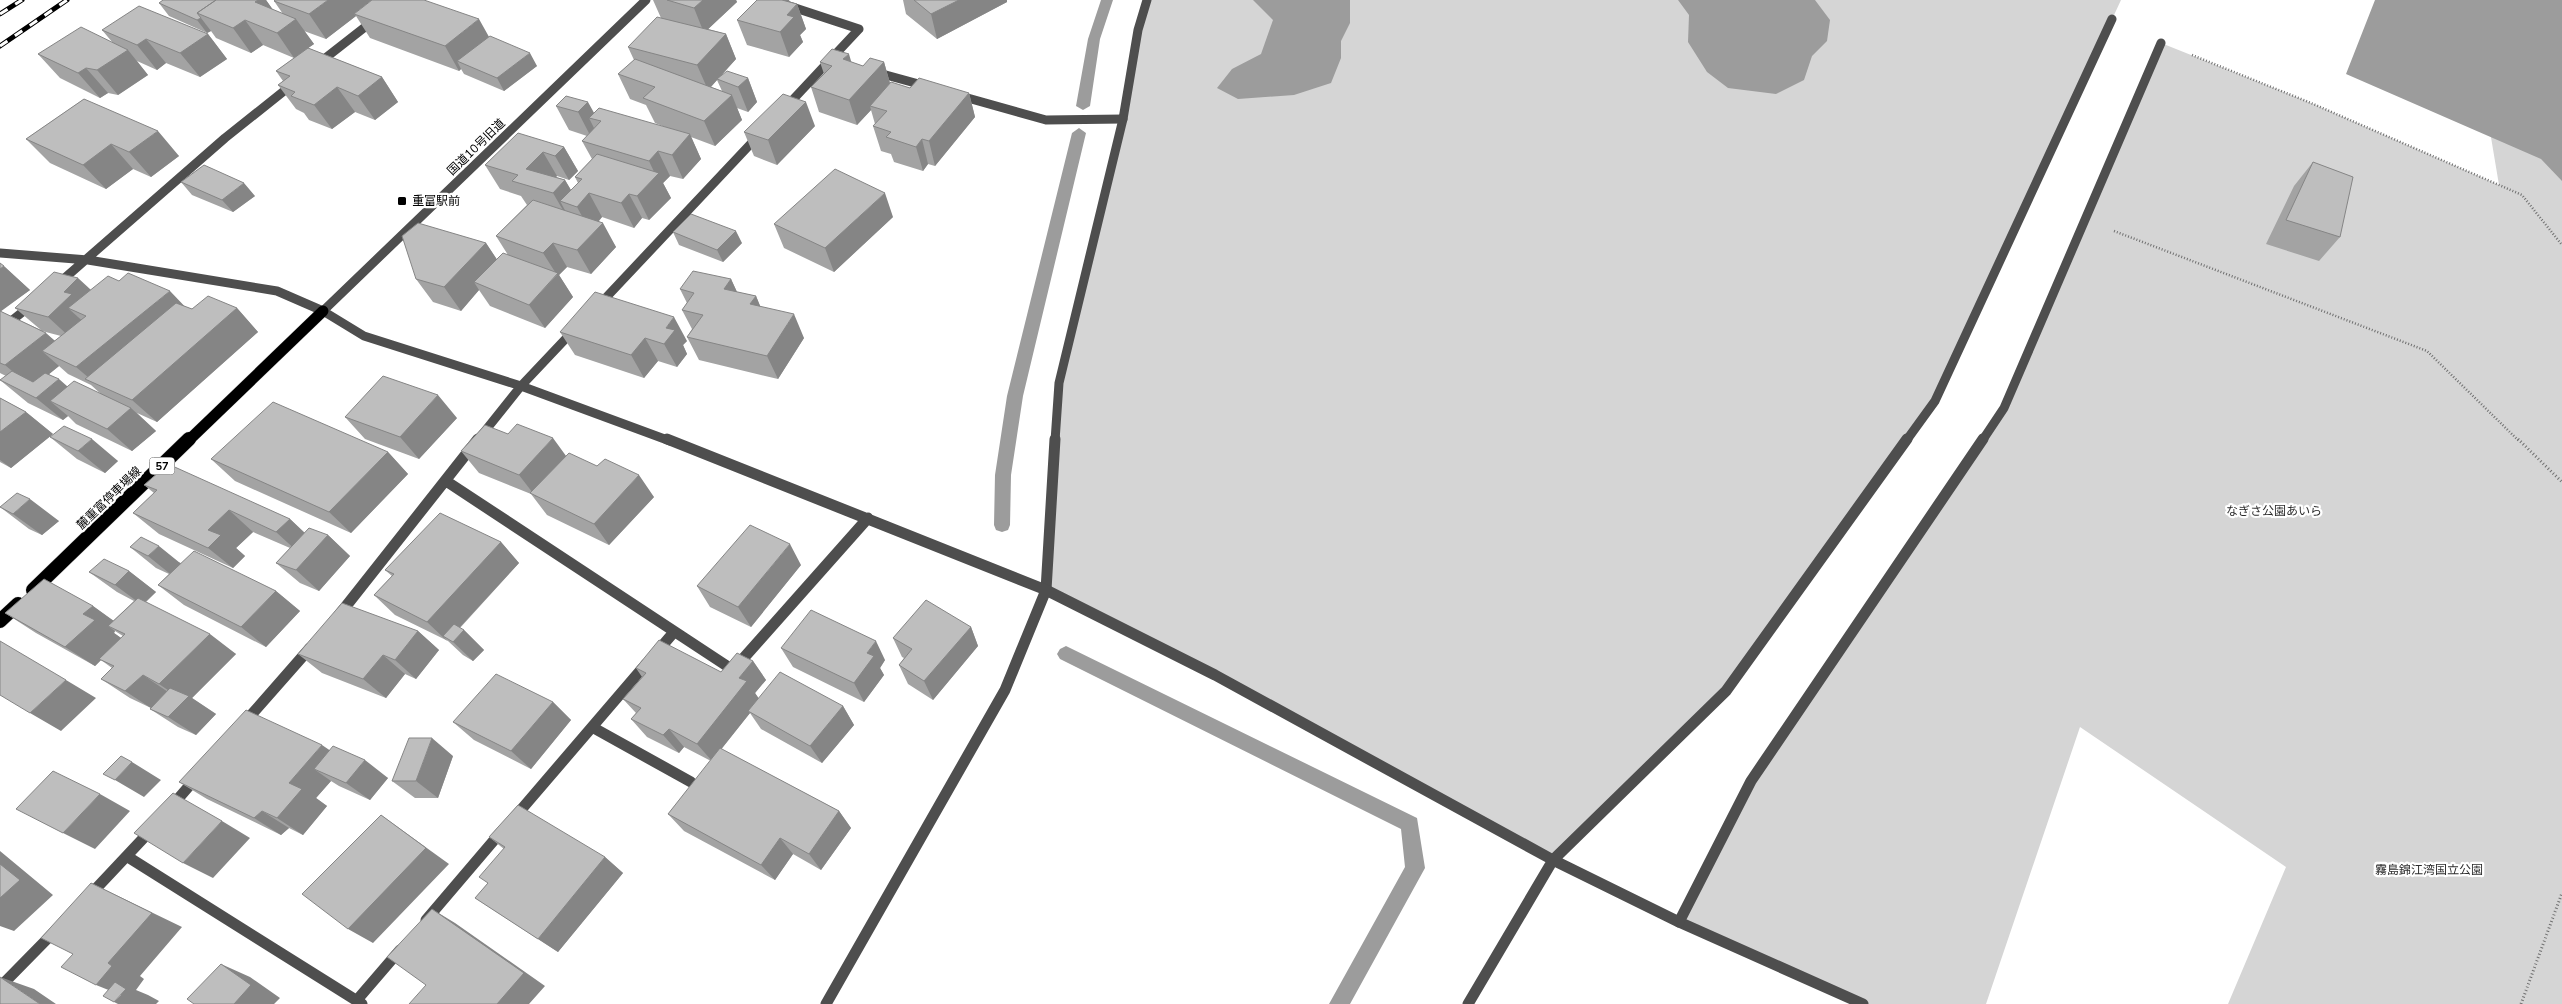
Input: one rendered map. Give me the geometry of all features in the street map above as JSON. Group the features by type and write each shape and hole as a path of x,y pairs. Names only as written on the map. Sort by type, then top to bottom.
{"main road":[{"name":"麓重富停車場線","path":"0,621 323,311"}],"street":[{"name":"国道10号旧道","path":"323,311 646,0"},
{"path":"771,0 859,29 777,116"},
{"path":"826,1004 1005,690 1046,590 1059,383 1123,119 1138,30 1147,0"},
{"path":"309,71 385,12"},
{"path":"1468,1004 1553,860 1726,691 1935,401 2112,19"},
{"path":"1679,922 1751,781 2004,408 2161,43"},
{"path":"831,59 840,62"},
{"path":"868,70 934,88"},
{"path":"51,289 88,260 225,138 301,77"},
{"path":"943,91 1046,120 1123,119"},
{"path":"589,315 764,130"},
{"path":"0,253 88,260 277,291 323,311 364,336 521,386 709,455 868,518 1046,590 1215,675 1553,860 1679,922 1863,1004"},
{"path":"0,330 36,301"},
{"path":"328,627 360,590 521,386 582,322"},
{"path":"446,481 733,670 868,518"},
{"path":"420,926 674,632"},
{"path":"238,731 315,642"},
{"path":"592,727 692,782"},
{"path":"81,905 128,857 205,768"},
{"path":"128,857 360,1002 408,941"},
{"path":"0,987 61,925"}],"path":[{"path":"2161,43 2311,103 2522,195 2562,245"},
{"path":"2086,220 2427,351 2562,482"},
{"path":"2521,1004 2562,893"}],"green space":[{"path":"1147,0 2121,0 1935,401 1726,691 1553,860 1046,590 1059,383"},
{"name":"なぎさ公園あいら","path":"2468,0 2562,0 2562,1004 2228,1004 2286,867 2080,727 1986,1004 1864,1004 1679,922 1751,781 2004,408 2161,43 2311,103 2499,185"}],"shaded area":[{"path":"1253,0 1350,0 1350,23 1341,41 1341,58 1331,83 1294,95 1238,99 1217,88 1232,69 1261,54 1273,20"},
{"path":"1678,0 1815,0 1830,20 1827,41 1812,56 1804,80 1776,94 1728,88 1707,72 1688,42 1689,15"},
{"path":"2375,0 2562,0 2562,181 2541,159 2346,74"}],"building":[{"path":"163,0 216,0 197,13 201,18 197,20 159,3"},
{"path":"216,0 258,0 255,2 296,19 277,33 245,20 233,28 197,13"},
{"path":"275,0 328,0 309,14"},
{"path":"372,0 424,0 479,19 445,46 354,14"},
{"path":"667,0 703,0 694,8"},
{"path":"757,0 782,0 797,4 787,15 794,17 780,32 737,20"},
{"path":"914,0 959,0 931,14"},
{"path":"139,6 208,34 180,53 146,39 137,45 102,30"},
{"path":"657,17 726,34 697,65 628,47"},
{"path":"81,27 128,50 97,70 86,68 78,73 38,54"},
{"path":"490,36 530,53 497,78 457,61"},
{"path":"308,48 382,77 358,96 337,87 314,105 291,96 295,92 278,85 290,76 276,71"},
{"path":"832,49 849,54 843,59 863,66 870,58 884,62 849,100 811,87 832,66 820,62"},
{"path":"635,59 732,95 704,121 643,98 655,87 618,74"},
{"path":"727,71 748,78 738,87 717,79"},
{"path":"919,78 969,93 929,141 922,139 916,147 886,137 891,132 873,126 887,111 870,106 891,82 910,88"},
{"path":"783,94 806,102 768,140 744,132"},
{"path":"566,96 588,102 578,112 556,106"},
{"path":"84,99 158,131 129,152 111,144 83,165 26,139"},
{"path":"599,108 690,134 672,155 658,151 649,161 582,141 601,121 589,118"},
{"path":"518,133 564,147 555,156 543,152 526,169 565,180 553,193 512,181 518,175 485,165"},
{"path":"597,154 659,173 637,196 629,194 621,203 589,193 577,207 560,201 582,179 575,177"},
{"path":"2313,162 2353,177 2340,237 2286,220"},
{"path":"204,165 244,183 222,200 181,182"},
{"path":"835,169 885,193 825,248 774,224"},
{"path":"533,200 603,223 577,250 553,243 543,253 496,236"},
{"path":"691,214 736,231 717,250 673,232"},
{"path":"418,223 486,243 444,287 416,279 402,236"},
{"path":"503,253 558,273 529,305 474,282"},
{"path":"693,271 731,279 724,289 756,296 750,304 794,314 767,356 687,337 703,315 682,310 694,293 680,289"},
{"path":"54,272 78,278 64,292 72,294 48,317 15,308"},
{"path":"128,273 170,291 76,367 42,351 86,316 68,308 108,276 119,281"},
{"path":"595,292 674,317 666,328 675,330 664,344 645,338 631,355 560,332"},
{"path":"208,296 237,308 132,400 85,379 176,303 192,309"},
{"path":"0,311 46,333 5,365 0,363"},
{"path":"12,371 33,382 45,373 59,379 36,398 0,380"},
{"path":"383,376 438,395 400,437 345,417"},
{"path":"74,381 131,408 107,429 50,401"},
{"path":"0,398 26,412 0,432"},
{"path":"273,402 388,452 329,512 211,459"},
{"path":"517,424 553,438 519,475 461,451 485,425 508,434"},
{"path":"64,426 92,439 78,451 50,437"},
{"path":"569,453 597,466 605,459 639,475 594,524 530,493"},
{"path":"168,464 290,519 276,532 229,510 208,530 221,535 208,548 133,513 157,490 144,485"},
{"path":"17,493 30,499 13,514 0,507"},
{"path":"440,513 501,542 427,622 374,595 394,574 385,570"},
{"path":"750,525 790,544 738,607 697,586"},
{"path":"309,528 328,535 296,570 276,563"},
{"path":"141,537 159,546 148,556 130,547"},
{"path":"194,551 276,591 241,627 158,585"},
{"path":"104,559 129,571 115,585 89,572"},
{"path":"44,579 93,606 83,614 95,620 65,647 5,613"},
{"path":"138,598 210,634 159,684 143,675 125,691 101,679 114,666 99,659 125,634 108,626"},
{"path":"926,600 971,627 924,681 899,665 912,649 893,638"},
{"path":"342,603 418,631 395,660 383,655 363,679 298,654"},
{"path":"811,610 876,641 867,653 874,656 854,683 781,648"},
{"path":"454,624 464,630 453,642 443,636"},
{"path":"659,640 721,672 737,653 753,661 739,678 747,681 697,744 669,729 663,735 631,719 641,708 623,699 646,673 636,668"},
{"path":"0,641 66,680 30,713 0,695"},
{"path":"780,672 843,706 810,746 748,711"},
{"path":"496,674 553,702 511,751 453,722"},
{"path":"170,688 189,696 168,717 150,709"},
{"path":"246,710 322,745 289,783 302,789 277,818 262,811 254,818 179,782"},
{"path":"409,738 432,738 416,781 392,781"},
{"path":"333,746 365,760 346,783 314,769"},
{"path":"720,748 839,811 809,854 780,838 761,865 668,814"},
{"path":"121,756 132,762 115,780 103,774"},
{"path":"53,771 100,794 63,833 16,809"},
{"path":"173,793 222,821 183,863 134,833"},
{"path":"518,805 605,857 538,939 475,898 488,883 479,877 505,847 489,837"},
{"path":"381,815 426,848 348,929 302,894"},
{"path":"0,864 20,880 0,898"},
{"path":"91,883 152,913 108,963 112,966 96,985 61,967 73,954 41,938"},
{"path":"432,909 524,973 497,1004 409,1004 426,985 387,957"},
{"path":"221,964 251,985 234,1004 194,1004 187,999"},
{"path":"0,977 40,1004 0,1004"},
{"path":"115,982 126,989 114,1002 103,996"}],"waterway":[{"path":"1083,106 1094,39 1107,0"},
{"path":"1002,525 1003,475 1015,396 1079,133"},
{"path":"1066,654 1410,824 1415,868 1339,1004"}],"railway":[{"path":"0,14 22,0"},
{"path":"0,46 67,0"}],"place":[{"name":"重富駅前","path":"402,201"}],"park label":[{"name":"霧島錦江湾国立公園","path":"2429,870"}]}
